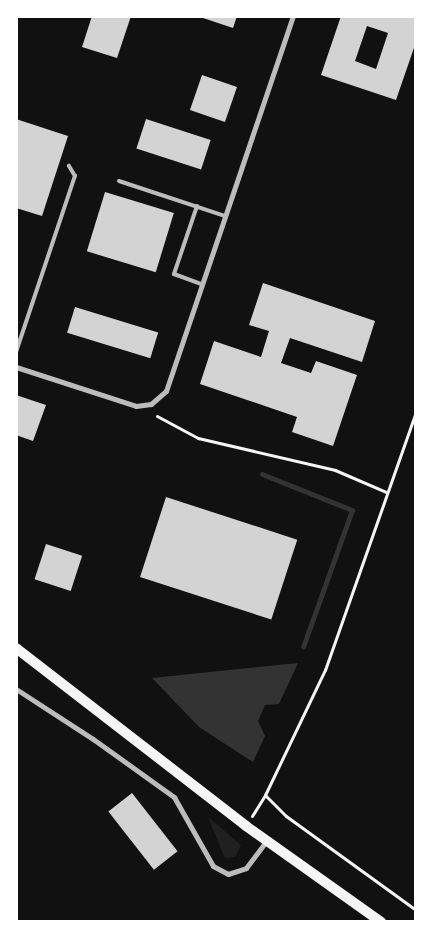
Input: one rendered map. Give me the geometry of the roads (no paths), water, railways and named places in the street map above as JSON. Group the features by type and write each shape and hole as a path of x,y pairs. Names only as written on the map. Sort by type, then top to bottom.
{"main road":[{"path":"16,648 246,826 381,922"}],"street":[{"path":"16,367 136,406 151,404 166,391 293,16"},
{"path":"16,689 93,739 174,796 213,866 228,874 246,868 266,841"}],"lane":[{"path":"16,352 52,251 75,176 68,166"},
{"path":"119,181 225,216"},
{"path":"197,206 174,274 202,284"}],"waterway":[{"path":"262,474 352,510 303,647"}]}
